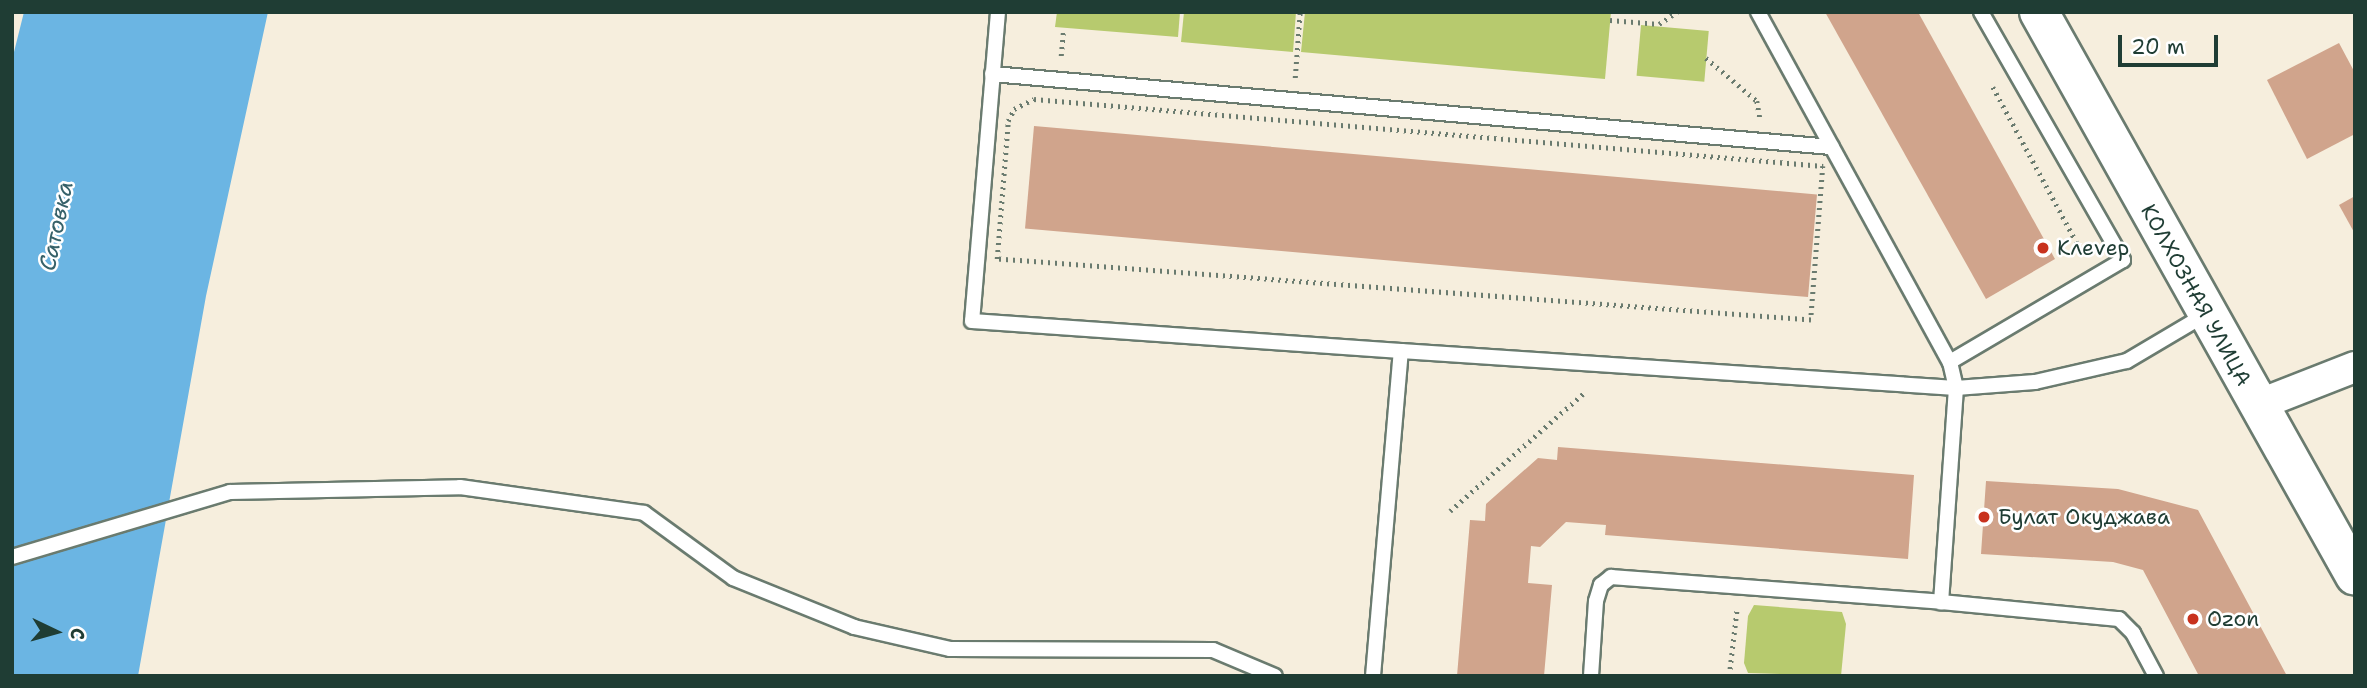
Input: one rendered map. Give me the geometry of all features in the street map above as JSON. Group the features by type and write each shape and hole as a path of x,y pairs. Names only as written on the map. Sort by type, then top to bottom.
{"main road":[{"name":"КОЛХОЗНАЯ УЛИЦА","path":"2039,12 2355,576"}],"street":[{"path":"2259,405 2355,367"}],"lane":[{"path":"998,12 972,321 1956,388 2035,382 2127,361 2206,314"},
{"path":"1758,12 1950,362 1956,388 1941,602"},
{"path":"1950,362 2123,260 1981,12"},
{"path":"992,74 1832,147"},
{"path":"1373,676 1401,351"},
{"path":"12,557 230,492 460,487 644,513 733,578 854,627 950,649 1213,650 1275,676"},
{"path":"1591,676 1597,601 1601,585 1611,577 1739,585 2119,619 2133,634 2156,676"}],"path":[{"path":"1291,120 1300,12"},
{"path":"1610,20 1659,24 1677,12"},
{"path":"1706,58 1757,101 1763,141 1761,162"},
{"path":"1991,84 2087,262 2076,268"},
{"path":"1057,100 1761,162 1824,166 1811,320 997,259 1008,121 1023,102 1057,100"},
{"path":"1450,511 1584,393"},
{"path":"1729,676 1739,585"}],"green space":[{"path":"1057,12 1180,12 1178,37 1055,27"},
{"path":"1184,12 1296,12 1293,52 1181,42"},
{"path":"1305,12 1611,12 1605,79 1301,52"},
{"path":"1641,25 1709,31 1704,82 1637,76"},
{"path":"1754,605 1842,612 1846,624 1841,676 1748,673 1744,663 1748,616"}],"water":[{"name":"Сатовка","path":"24,12 268,12 206,296 138,676 12,676 12,60"}],"building":[{"path":"1825,12 1918,12 2055,259 1986,299"},
{"path":"2339,43 2355,73 2355,134 2307,159 2267,80"},
{"path":"1034,126 1817,195 1808,297 1025,229"},
{"path":"2355,196 2355,234 2339,205"},
{"path":"1558,447 1914,475 1908,559 1605,535 1606,525 1566,522 1540,547 1531,546 1528,583 1552,585 1544,676 1457,676 1470,520 1485,521 1486,504 1538,458 1557,460"},
{"path":"1986,481 2118,489 2198,510 2287,676 2199,676 2143,570 2113,562 1981,554"}],"place":[{"name":"Клеvер","path":"2043,248"},
{"name":"Булат Окуджава","path":"1984,517"},
{"name":"Ozon","path":"2193,619"}]}
